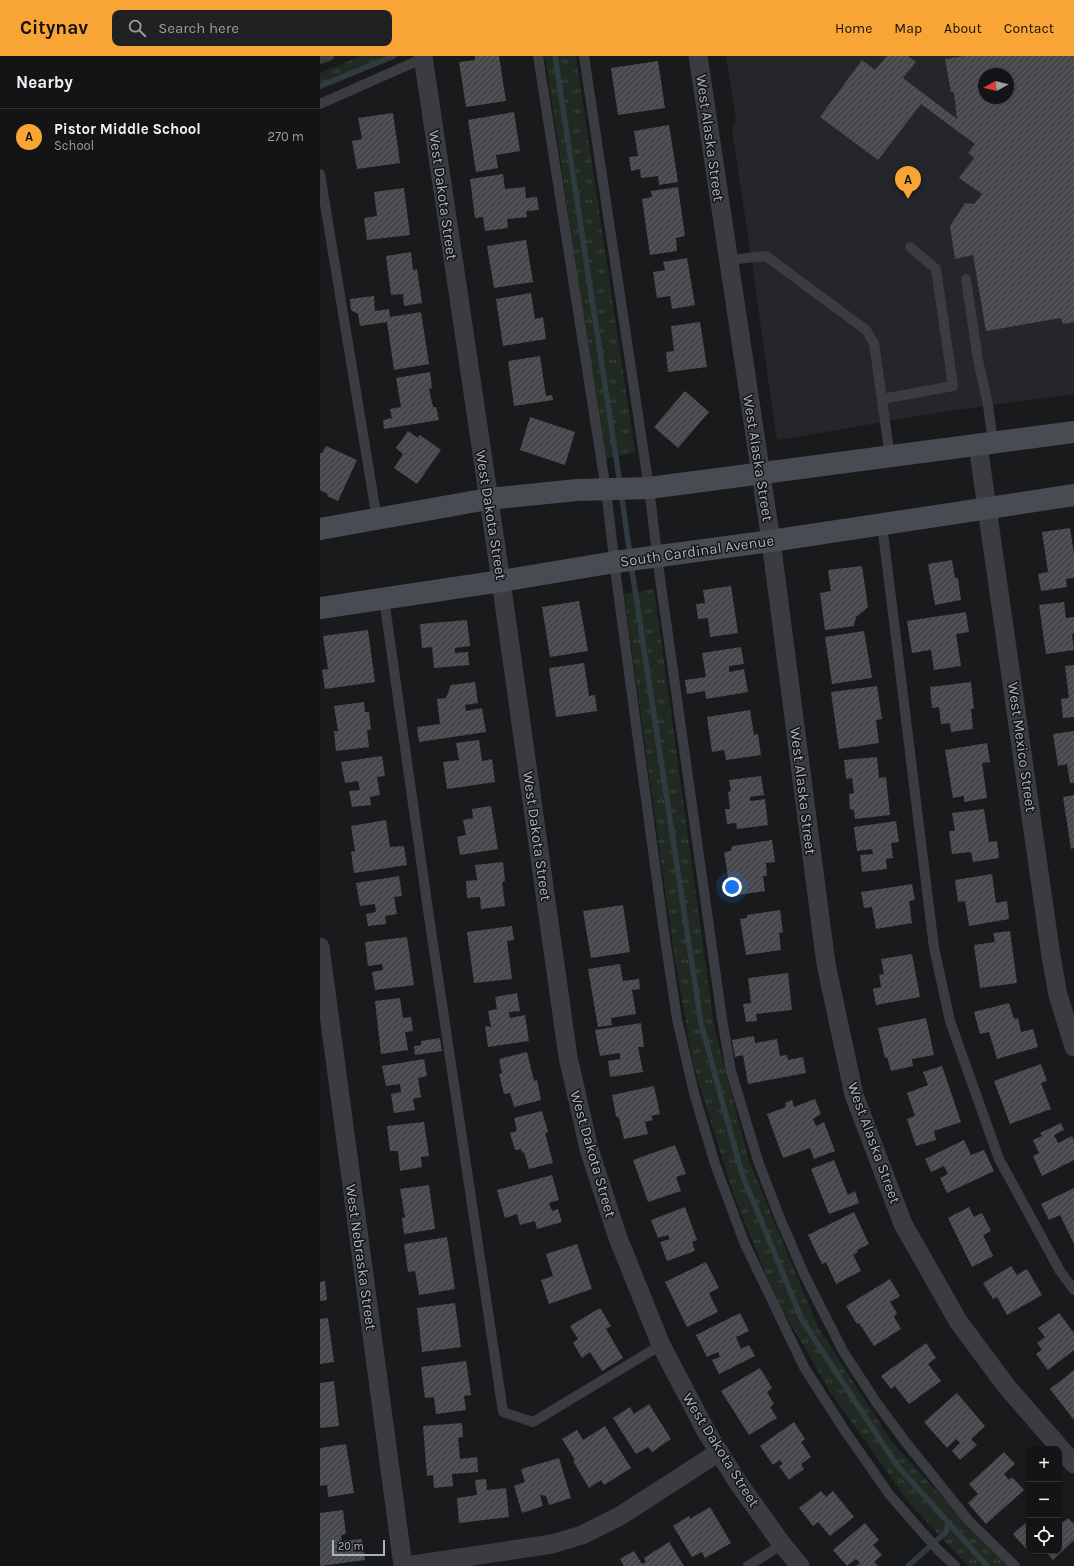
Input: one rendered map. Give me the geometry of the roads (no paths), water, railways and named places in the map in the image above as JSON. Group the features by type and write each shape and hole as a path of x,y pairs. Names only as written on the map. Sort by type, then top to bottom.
{"main road":[{"path":"320,529 488,499 577,490 649,488 1074,432"},
{"name":"South Cardinal Avenue","path":"320,608 501,581 615,562 771,541 1074,495"}],"street":[{"name":"West Alaska Street","path":"698,56 771,541 826,964 854,1095 903,1224 958,1321 1007,1387 1074,1464"},
{"name":"West Dakota Street","path":"425,57 568,1057 589,1149 602,1193 634,1281 661,1345 692,1406 737,1481 782,1544 800,1566"},
{"name":"West Mexico Street","path":"986,444 987,508 1052,956 1058,995 1074,1047"},
{"name":"West Nebraska Street","path":"320,948 403,1566"},
{"path":"406,1566 552,1544 582,1535 620,1516 719,1452"}],"lane":[{"path":"320,59 329,56"},
{"path":"538,56 606,490 662,924 677,1020 694,1093 715,1164 744,1242 804,1367 843,1428 889,1494 938,1550 955,1566"},
{"path":"584,56 649,488 722,1019 731,1072 758,1161 779,1216 804,1274 843,1351 876,1402 904,1440 969,1521 1015,1566"},
{"path":"320,104 425,57"},
{"path":"320,174 377,519"},
{"path":"882,399 953,386 936,269 910,247"},
{"path":"728,260 766,256 866,330 874,343 890,457"},
{"path":"966,279 978,360 988,405 986,444"},
{"path":"882,524 934,948 950,1021 999,1159 1060,1271 1074,1290"},
{"path":"384,599 429,917 503,1412 533,1422 661,1345"},
{"path":"748,1566 782,1544"}],"waterway":[{"path":"320,86 394,56"},
{"path":"555,56 620,484"},
{"path":"621,492 630,555"},
{"path":"631,564 701,1023 742,1174 802,1320 896,1464 987,1566"},
{"path":"908,1566 946,1532 948,1522"}],"place":[{"name":"Pistor Middle School","path":"908,199"}]}
